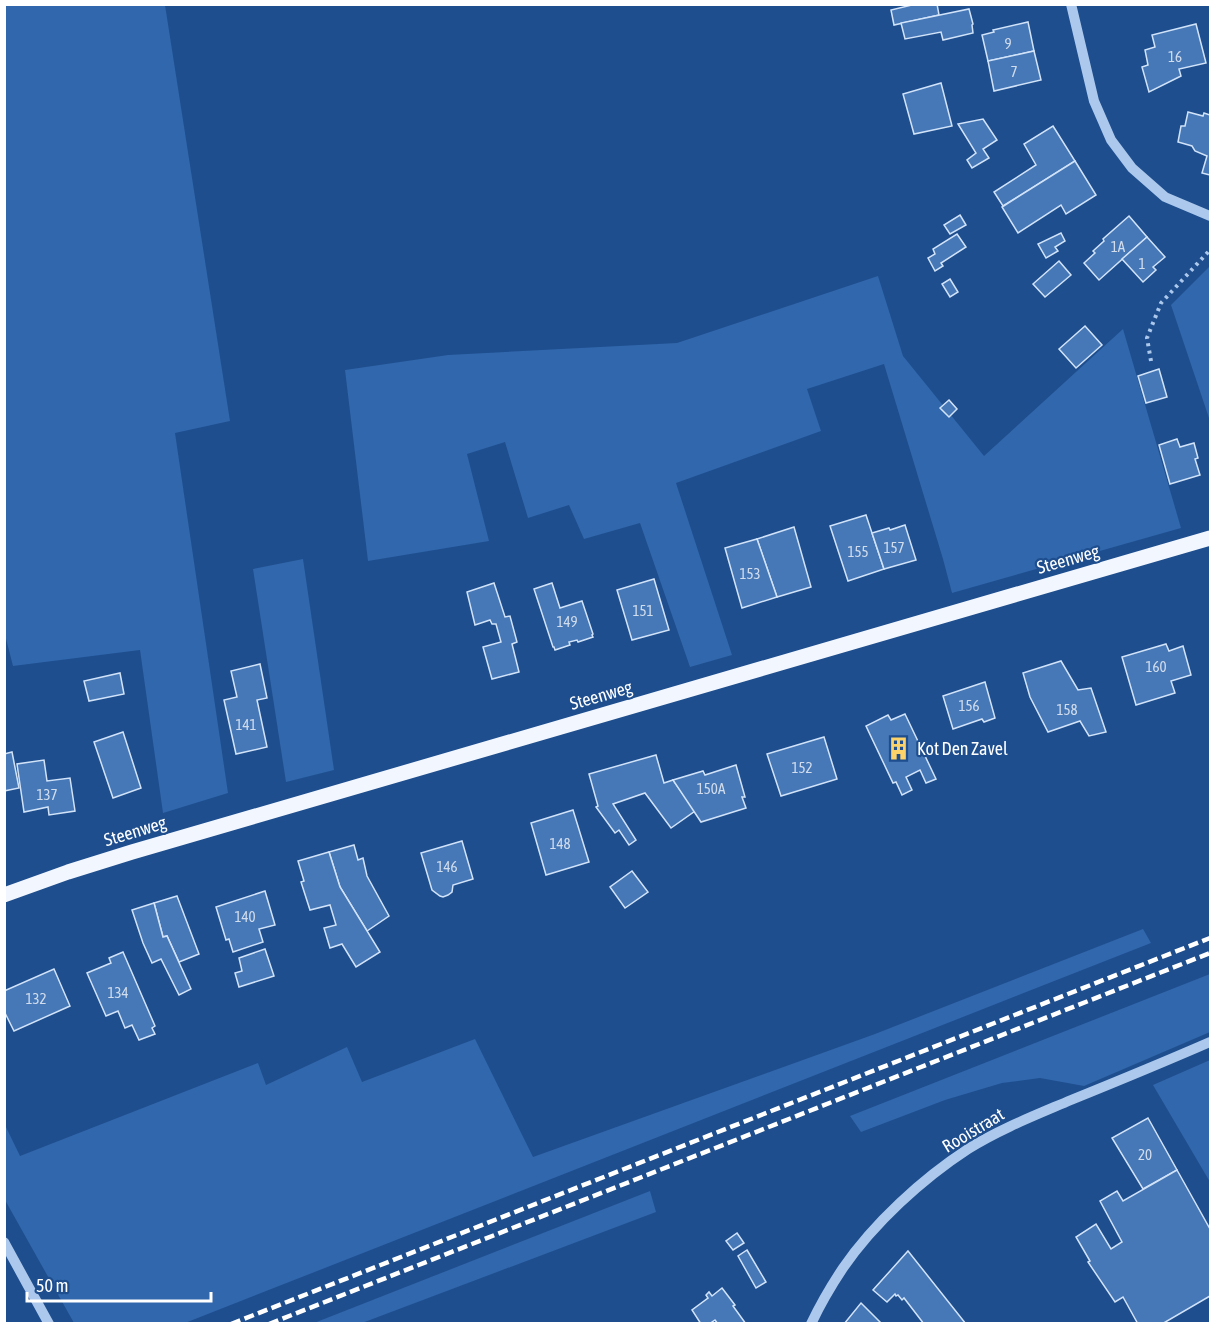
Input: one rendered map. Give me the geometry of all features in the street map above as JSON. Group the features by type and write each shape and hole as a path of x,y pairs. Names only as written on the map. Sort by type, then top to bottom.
{"main road":[{"name":"Steenweg","path":"4,895 132,852 1210,538"}],"street":[{"path":"1071,4 1094,101 1112,140 1132,168 1165,196 1210,216"},
{"name":"Rooistraat","path":"811,1323 843,1267 870,1234 902,1201 935,1173 969,1149 1007,1127 1210,1042"},
{"path":"4,1242 49,1323"}],"path":[{"path":"1151,361 1147,338 1161,303 1210,250"}],"shaded area":[{"path":"4,5 165,5 230,421 175,433 228,793 163,813 140,650 13,666 5,635"},
{"path":"1210,266 1210,421 1171,305"},
{"path":"878,276 903,356 984,456 1123,329 1181,528 952,593 884,364 807,389 821,431 676,483 732,655 690,667 640,523 584,539 569,505 528,518 505,442 467,454 489,541 368,561 345,370 448,355 677,343"},
{"path":"303,559 334,770 286,782 253,569"},
{"path":"1143,929 1151,943 185,1323 74,1323 5,1200 5,1125 20,1156 258,1063 266,1085 347,1047 362,1082 475,1039 533,1157 875,1034"},
{"path":"1210,974 1210,1032 1084,1086 1040,1078 1002,1083 945,1100 861,1132 850,1116"},
{"path":"1210,1060 1210,1182 1153,1085"},
{"path":"650,1191 656,1212 362,1323 314,1323"}],"building":[{"path":"916,4 937,4 939,15 894,25 891,10"},
{"path":"969,9 973,33 943,40 941,32 905,39 901,23"},
{"path":"1028,22 1034,51 988,61 982,35 994,32 993,30"},
{"path":"1196,24 1206,63 1179,69 1181,76 1149,92 1142,67 1148,65 1145,50 1155,47 1152,35"},
{"path":"1034,51 1041,80 994,91 988,61"},
{"path":"941,83 952,126 914,134 903,94"},
{"path":"1188,112 1203,116 1204,113 1210,115 1210,175 1202,173 1207,156 1195,151 1192,146 1178,142 1181,126 1185,126"},
{"path":"983,119 997,140 983,149 989,158 972,168 967,160 976,153 958,124"},
{"path":"1053,126 1075,161 1003,206 994,192 1036,165 1024,144"},
{"path":"1075,161 1096,195 1066,214 1061,205 1018,233 1002,207"},
{"path":"960,215 966,225 950,234 944,225"},
{"path":"1129,216 1147,237 1099,280 1084,263 1095,253 1093,251 1104,241 1103,239"},
{"path":"1061,233 1065,241 1055,247 1058,251 1046,258 1038,244"},
{"path":"957,234 966,247 941,263 943,266 935,271 928,258 935,254 933,249"},
{"path":"1147,237 1165,257 1153,267 1156,270 1143,282 1122,259"},
{"path":"1059,261 1071,275 1045,297 1033,284"},
{"path":"950,279 958,292 950,297 942,284"},
{"path":"1085,326 1102,345 1076,368 1059,349"},
{"path":"1159,369 1167,397 1146,403 1138,376"},
{"path":"949,400 957,409 949,417 940,408"},
{"path":"1177,439 1180,447 1194,443 1198,458 1195,459 1200,475 1170,484 1159,445"},
{"path":"866,515 884,569 848,581 830,526"},
{"path":"905,525 916,560 884,569 872,533"},
{"path":"794,527 811,587 777,597 757,539"},
{"path":"757,539 777,597 742,608 725,548"},
{"path":"654,579 669,630 632,640 617,590"},
{"path":"494,583 505,617 510,616 517,642 512,644 519,672 492,679 483,647 501,642 496,624 492,624 490,620 475,625 467,592"},
{"path":"552,583 560,608 582,601 593,637 578,642 577,640 569,642 570,645 555,650 534,589"},
{"path":"1166,644 1169,651 1183,646 1191,675 1171,681 1175,693 1136,705 1122,657"},
{"path":"1061,661 1078,690 1091,688 1106,732 1089,736 1080,721 1048,732 1030,697 1023,673"},
{"path":"260,664 267,698 257,700 267,747 236,754 224,700 237,697 231,671"},
{"path":"120,673 124,694 89,701 84,681"},
{"path":"985,682 995,718 984,722 982,719 953,729 943,696"},
{"name":"Kot Den Zavel","path":"905,714 936,779 926,783 920,770 906,777 912,790 902,795 896,782 893,783 866,726 888,715 891,720"},
{"path":"123,732 141,788 113,798 94,742"},
{"path":"824,737 837,779 781,796 767,754"},
{"path":"12,752 19,788 4,791 4,754"},
{"path":"656,755 664,783 673,780 695,811 671,828 645,793 613,804 636,840 629,845 619,830 615,833 596,807 598,806 589,774"},
{"path":"44,760 47,781 70,778 75,811 49,815 48,807 24,812 17,764"},
{"path":"736,765 746,808 701,822 673,780 703,771 705,775"},
{"path":"573,810 589,862 546,875 531,823"},
{"path":"462,841 473,879 453,885 452,892 443,897 440,896 432,890 421,853"},
{"path":"354,845 358,860 363,858 367,876 389,916 367,931 340,887 329,852"},
{"path":"329,852 340,887 380,952 356,967 342,944 330,948 324,928 336,925 330,905 310,910 301,882 304,881 298,861"},
{"path":"632,871 648,892 625,908 610,887"},
{"path":"265,891 275,925 259,929 263,942 233,952 229,939 226,940 216,907"},
{"path":"177,896 199,954 179,962 167,936 163,937 154,903"},
{"path":"154,903 163,937 167,936 191,989 179,995 161,959 152,963 132,910"},
{"path":"265,949 274,976 239,987 235,973 242,971 239,958"},
{"path":"123,952 155,1026 152,1028 155,1034 139,1040 132,1025 125,1028 118,1011 106,1016 87,973 111,963 109,958"},
{"path":"54,969 70,1006 14,1031 4,1011 4,991"},
{"path":"1148,1118 1177,1170 1143,1189 1112,1138"},
{"path":"1177,1170 1210,1229 1210,1296 1162,1324 1138,1324 1123,1297 1115,1302 1088,1262 1090,1261 1076,1237 1096,1224 1111,1249 1122,1242 1100,1201 1117,1191 1123,1201"},
{"path":"737,1233 744,1243 733,1250 726,1241"},
{"path":"747,1250 766,1282 756,1288 738,1256"},
{"path":"908,1251 966,1324 924,1324 904,1298 902,1300 895,1294 887,1302 873,1290"},
{"path":"722,1288 746,1324 718,1324 715,1320 709,1324 701,1324 692,1310 708,1298 706,1295 709,1292 712,1296"},
{"path":"861,1303 882,1324 844,1324"}],"railway":[{"path":"231,1324 1210,938"},
{"path":"269,1324 1210,953"}],"place":[{"name":"Kot Den Zavel","path":"899,748"}]}
